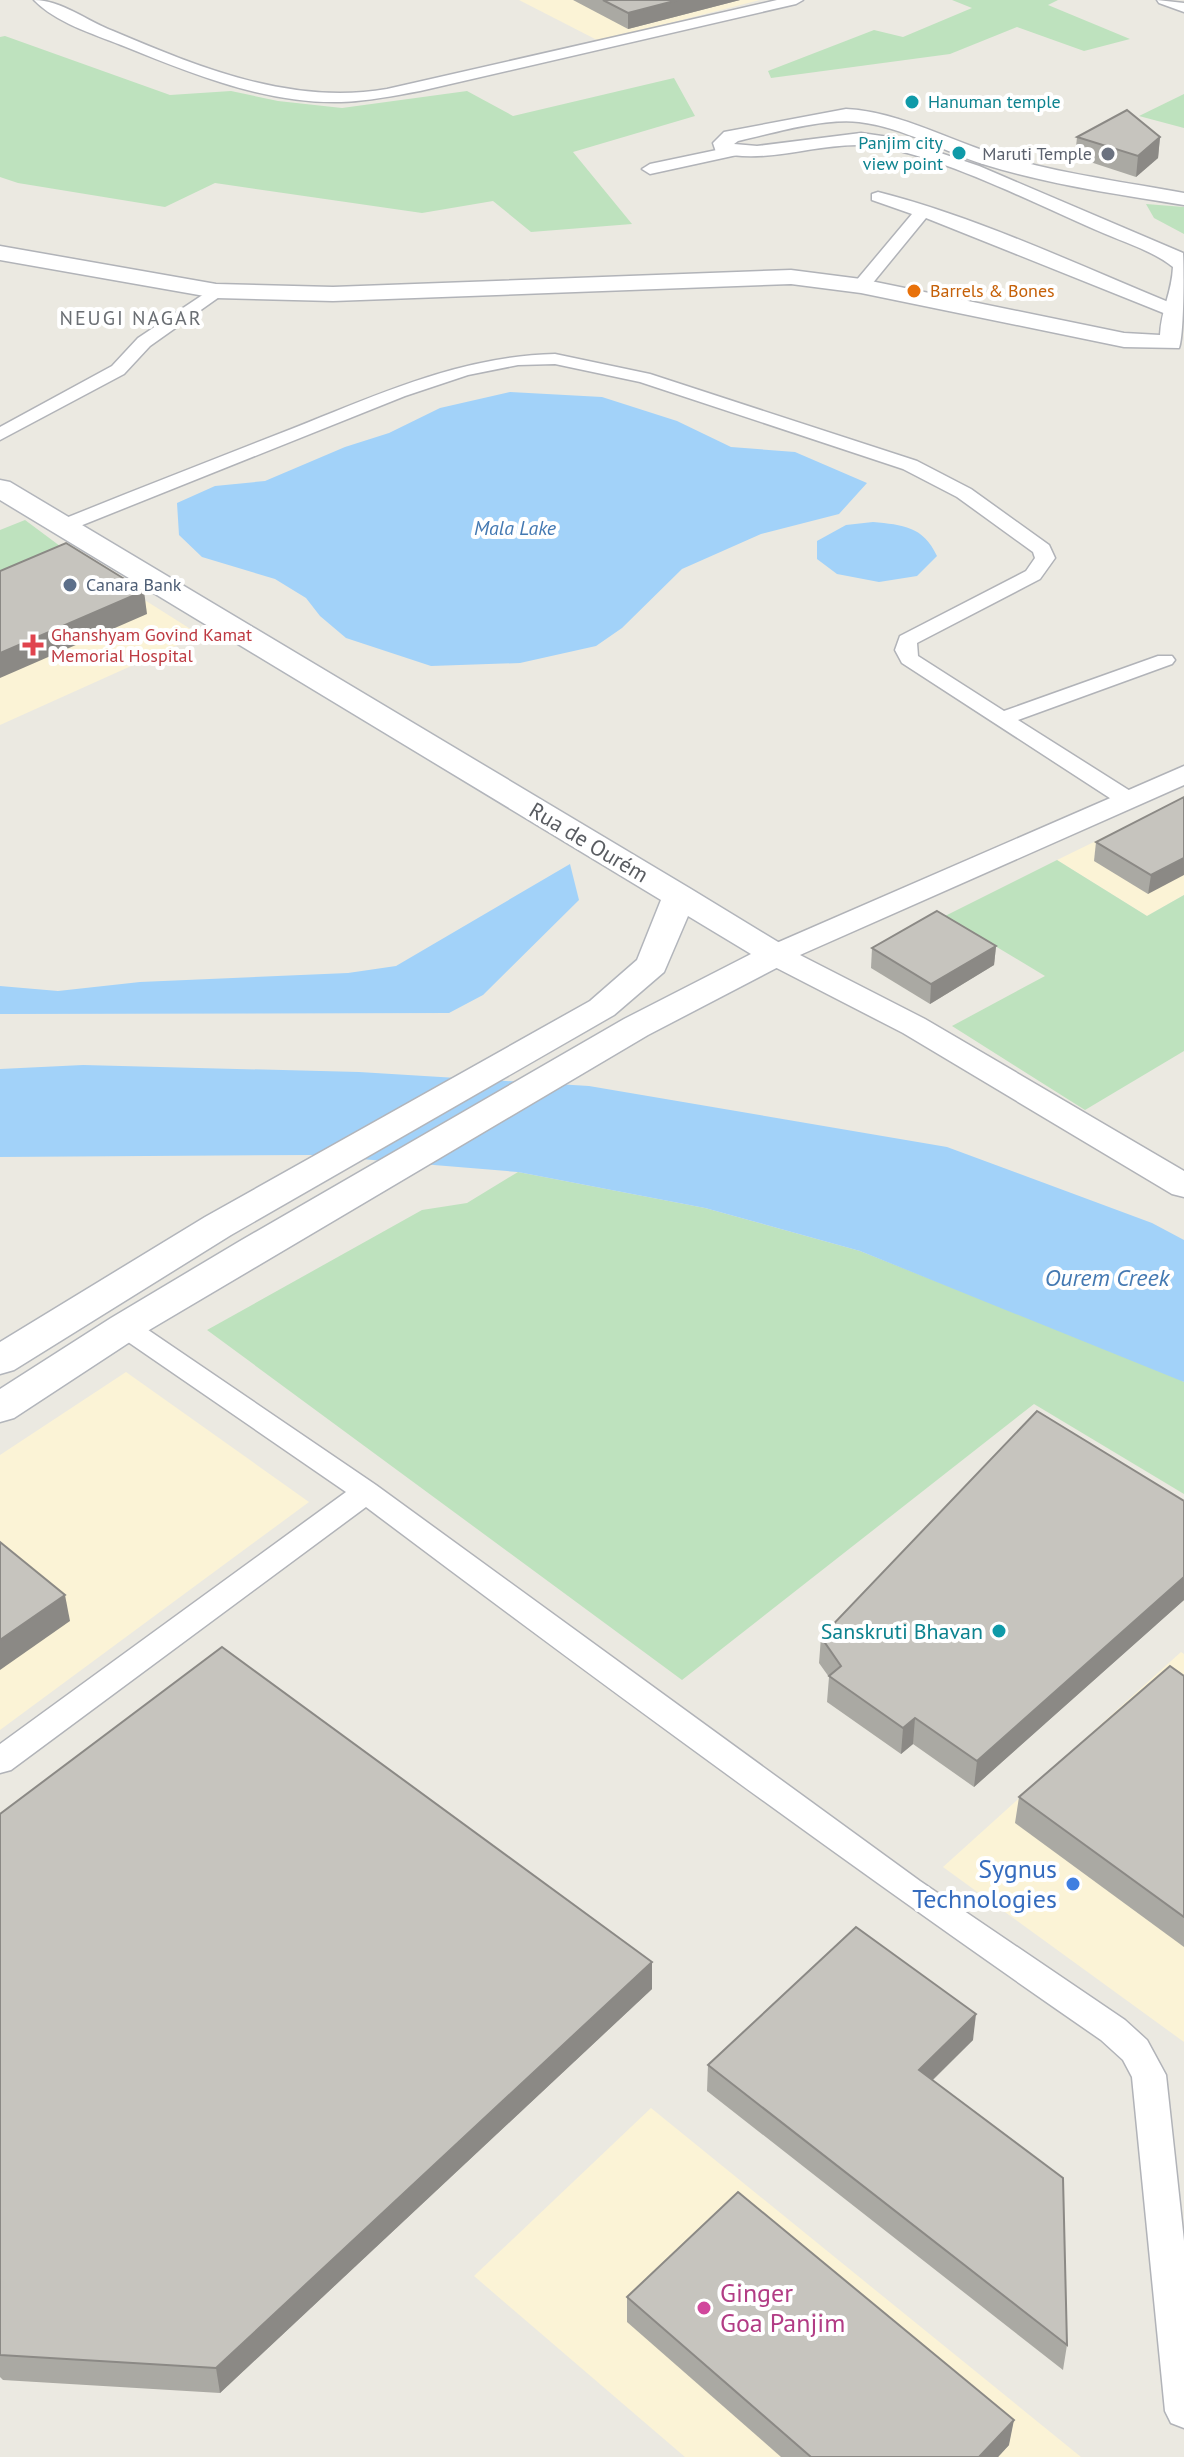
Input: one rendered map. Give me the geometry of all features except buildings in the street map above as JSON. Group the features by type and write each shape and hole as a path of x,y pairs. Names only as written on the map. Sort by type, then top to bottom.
{"main road":[{"name":"Rua de Ourém","path":"0,488 776,955"},
{"path":"0,1360 218,1226 602,1008 652,965 679,896"},
{"path":"0,1408 125,1327 636,1027 776,955"}],"street":[{"path":"41,0 100,32 219,78 275,92 330,97 367,96 420,86 796,0"},
{"path":"1164,0 1184,8"},
{"path":"731,152 723,148 723,143 731,136 819,119 862,116 1053,177 1184,199"},
{"path":"0,253 216,291 333,294 791,277 861,286 1180,349 1172,310 1183,290 1184,265 1161,251 945,159 879,141 852,138 731,152 650,169"},
{"path":"878,197 924,210 1172,310"},
{"path":"861,286 924,210"},
{"path":"0,434 118,370 144,342 216,291"},
{"path":"63,526 399,392 464,370 518,360 555,359 644,378 910,465 964,493 1042,549 1045,558 1033,575 907,640 905,650 909,659 1127,799"},
{"path":"1001,719 1165,660"},
{"path":"776,955 1184,775"},
{"name":"Rua de Ourém","path":"776,955 914,1026 1184,1186"},
{"path":"125,1327 366,1492 601,1667 909,1890 1113,2030 1135,2050 1149,2075 1184,2411"},
{"path":"0,1761 366,1492"}],"shaded area":[{"path":"519,0 760,0 599,41"},
{"path":"64,549 200,635 0,725 0,576"},
{"path":"1184,798 1184,895 1147,916 1057,860"},
{"path":"126,1372 309,1502 0,1730 0,1455"},
{"path":"1181,1652 1184,1654 1184,2042 943,1867"},
{"name":"Ginger Goa Panjim","path":"651,2108 1081,2457 685,2457 474,2276"}],"green space":[{"path":"952,0 1058,0 1048,5 1130,39 1084,51 1017,27 950,54 771,78 768,71 874,30 903,37 972,8"},
{"path":"5,36 170,95 231,91 278,101 342,108 467,91 513,116 674,78 695,116 573,152 632,224 531,232 493,201 422,213 215,183 165,207 18,183 0,177 0,37"},
{"path":"1184,94 1184,128 1139,116"},
{"path":"1146,204 1184,207 1184,234 1154,218"},
{"path":"25,520 64,549 0,576 0,530"},
{"path":"1057,860 1147,916 1184,895 1184,1051 1085,1110 952,1026 1045,976 945,916"},
{"path":"518,1172 705,1208 860,1251 1170,1374 1184,1382 1184,1494 1034,1404 682,1680 207,1330 422,1210 467,1203"}],"water":[{"name":"Mala Lake","path":"510,392 602,397 677,421 731,447 795,452 867,483 839,514 761,534 682,569 622,628 596,646 520,663 431,666 346,638 320,616 306,598 275,579 202,557 179,535 177,503 215,486 265,481 345,447 389,433 440,408"},
{"path":"873,522 903,526 919,533 937,556 917,576 879,582 837,574 817,559 817,541 846,525"},
{"path":"570,864 579,900 483,995 449,1013 0,1014 0,986 58,991 140,982 348,973 396,966"},
{"name":"Ourem Creek","path":"83,1065 359,1072 589,1086 947,1147 1152,1223 1184,1240 1184,1382 860,1251 705,1208 518,1172 312,1155 0,1157 0,1069"}],"place":[{"name":"Hanuman temple","path":"912,102"},
{"name":"Panjim city view point","path":"959,153"},
{"name":"Maruti Temple","path":"1108,154"},
{"name":"Barrels & Bones","path":"914,291"},
{"name":"Canara Bank","path":"70,585"},
{"name":"Ghanshyam Govind Kamat Memorial Hospital","path":"33,645"},
{"name":"Sanskruti Bhavan","path":"999,1631"},
{"name":"Sygnus Technologies","path":"1073,1884"},
{"name":"Ginger Goa Panjim","path":"704,2308"}],"district":[{"name":"NEUGI NAGAR","path":"131,318"}]}
